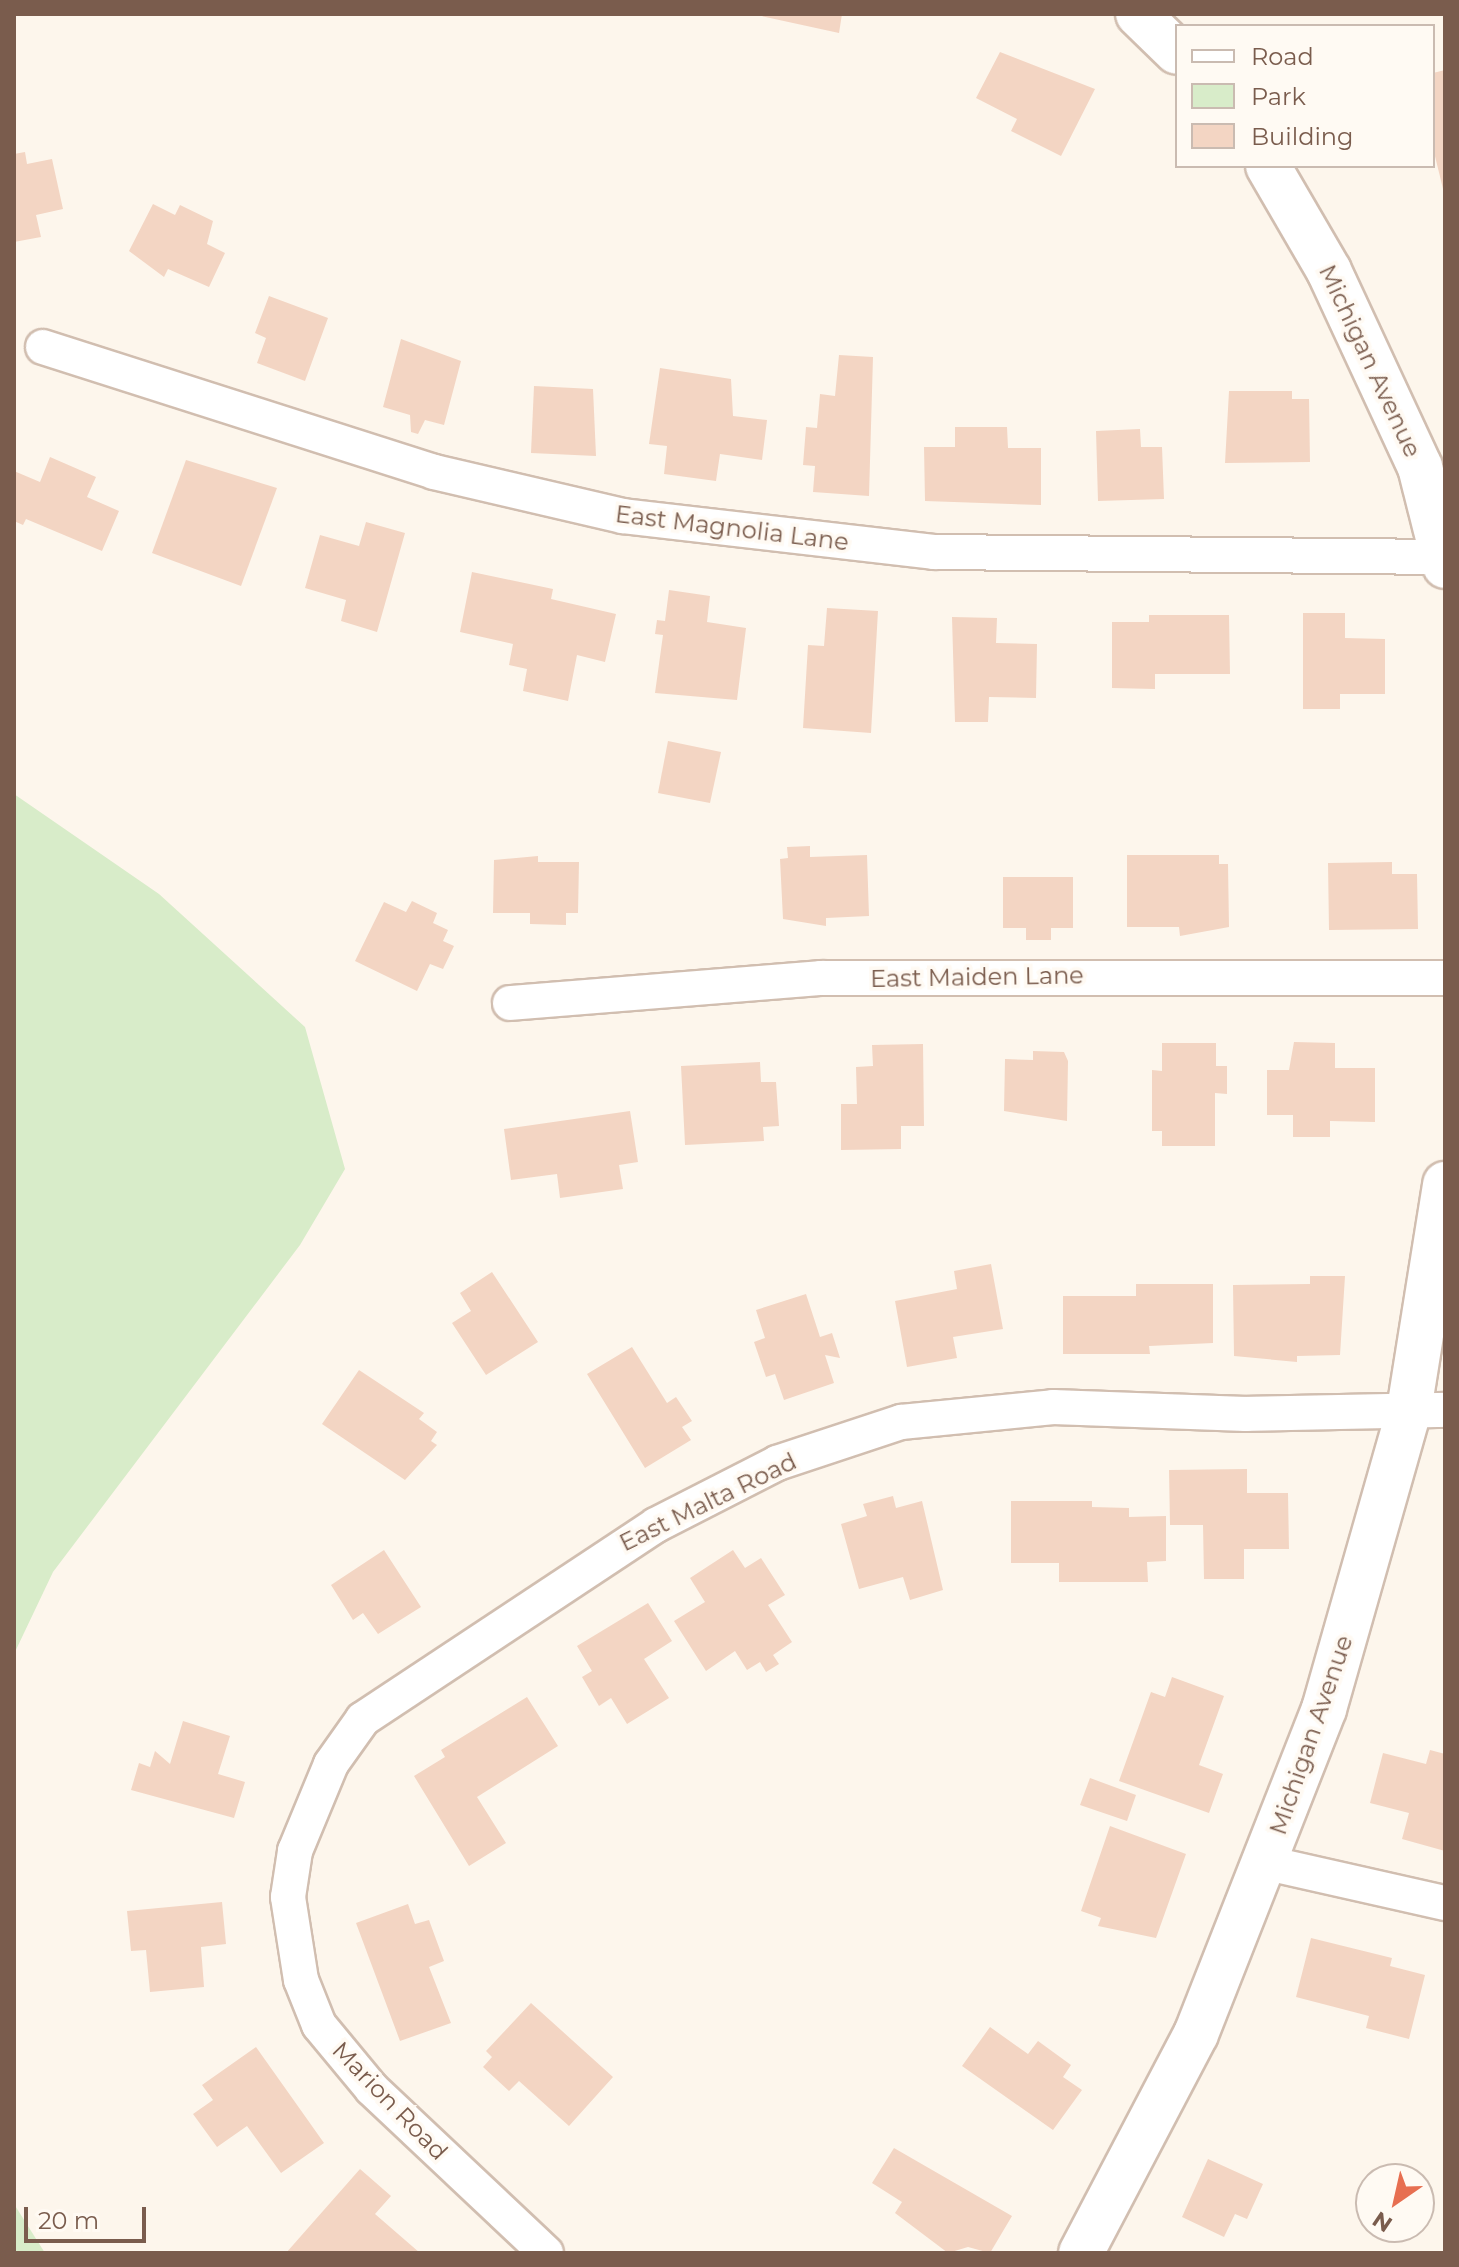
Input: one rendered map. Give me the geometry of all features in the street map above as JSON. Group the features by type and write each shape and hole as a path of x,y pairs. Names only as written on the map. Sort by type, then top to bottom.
{"street":[{"path":"1138,14 1175,50"},
{"name":"Michigan Avenue","path":"1269,168 1329,271 1420,467 1445,566"},
{"name":"East Magnolia Lane","path":"43,347 434,472 634,518 934,552 1445,557"},
{"name":"East Maiden Lane","path":"510,1003 821,978 1445,978"},
{"name":"Michigan Avenue","path":"1081,2253 1196,2034 1267,1863 1324,1709 1427,1410 1445,1184"},
{"name":"East Malta Road","path":"303,1820 363,1719 597,1559 777,1463 901,1422 979,1410 1427,1410"},
{"name":"Marion Road","path":"303,1820 288,1897 292,1947 319,2025 372,2089 546,2253"},
{"path":"1267,1863 1445,1903"}],"green space":[{"path":"14,794 159,894 305,1027 345,1169 300,1245 53,1572 14,1654"},
{"path":"14,2204 45,2253 14,2253"}],"building":[{"path":"752,14 842,14 839,33"},
{"path":"1000,52 1095,89 1061,156 1011,131 1017,119 976,98"},
{"path":"1445,70 1445,193 1435,156 1435,72"},
{"path":"25,152 27,164 52,159 63,209 36,215 41,237 14,242 14,154"},
{"path":"153,204 175,215 180,205 213,221 207,244 225,253 209,287 168,269 164,277 129,251"},
{"path":"269,296 328,318 305,381 257,363 266,338 255,333"},
{"path":"401,339 461,361 444,425 425,420 418,434 411,432 410,415 383,407"},
{"path":"839,355 873,357 869,496 813,492 815,466 803,465 806,427 817,428 820,394 835,396"},
{"path":"660,368 731,379 733,416 767,420 762,460 720,454 716,481 664,474 667,446 649,444"},
{"path":"534,386 593,389 596,456 531,453"},
{"path":"1229,391 1292,391 1292,399 1309,399 1310,462 1225,463"},
{"path":"955,427 1007,427 1008,448 1041,448 1041,505 925,501 924,447 955,447"},
{"path":"1140,429 1141,447 1162,447 1164,499 1098,501 1096,431"},
{"path":"50,457 96,477 87,497 119,511 102,551 26,519 23,525 14,521 14,471 40,482"},
{"path":"186,460 277,488 241,586 152,553"},
{"path":"366,522 405,533 377,632 341,621 346,600 305,588 320,535 359,546"},
{"path":"472,572 553,589 551,599 616,614 605,662 577,655 568,701 523,691 527,669 509,665 513,644 460,632"},
{"path":"669,590 710,596 707,622 746,628 737,700 655,693 663,635 655,634 657,620 665,621"},
{"path":"827,608 878,611 871,733 803,728 808,645 824,646"},
{"path":"1303,613 1345,613 1345,638 1385,639 1385,694 1340,694 1340,709 1303,709"},
{"path":"1149,615 1229,615 1230,674 1155,674 1155,689 1112,688 1112,622 1149,622"},
{"path":"952,617 997,618 996,643 1037,644 1036,698 989,697 988,722 955,722"},
{"path":"668,741 721,752 710,803 658,793"},
{"path":"810,846 810,857 867,855 869,916 826,918 826,926 783,919 780,859 788,858 787,847"},
{"path":"1127,855 1219,855 1219,864 1228,864 1229,927 1180,936 1179,927 1127,927"},
{"path":"538,856 538,862 579,862 578,913 566,913 566,925 530,924 530,913 493,913 494,860"},
{"path":"1392,862 1392,874 1417,874 1418,929 1329,930 1328,863"},
{"path":"1003,877 1073,877 1073,928 1051,928 1051,940 1026,940 1026,928 1003,928"},
{"path":"412,901 437,913 433,923 448,930 443,941 454,946 443,969 430,964 417,991 355,961 384,902 406,912"},
{"path":"1294,1042 1335,1043 1335,1068 1375,1068 1375,1122 1330,1121 1330,1137 1293,1137 1293,1115 1267,1115 1267,1070 1289,1070"},
{"path":"1162,1043 1216,1043 1216,1066 1227,1066 1227,1094 1215,1093 1215,1146 1162,1146 1162,1131 1152,1131 1152,1070 1162,1071"},
{"path":"923,1044 924,1126 901,1126 901,1149 841,1150 841,1104 857,1104 856,1067 873,1066 872,1045"},
{"path":"1033,1051 1064,1052 1068,1061 1067,1121 1004,1111 1005,1059 1033,1060"},
{"path":"760,1062 761,1082 776,1082 779,1126 763,1127 764,1141 685,1145 681,1066"},
{"path":"630,1111 638,1162 619,1165 623,1189 560,1198 557,1174 511,1180 504,1129"},
{"path":"991,1264 1003,1329 953,1337 957,1358 907,1367 895,1301 957,1289 954,1271"},
{"path":"492,1272 538,1342 486,1375 452,1323 471,1311 460,1293"},
{"path":"1310,1276 1345,1276 1340,1355 1297,1356 1297,1362 1234,1356 1233,1285 1310,1284"},
{"path":"1136,1284 1213,1284 1213,1343 1149,1346 1150,1354 1063,1354 1063,1296 1136,1296"},
{"path":"806,1294 820,1337 832,1333 840,1358 825,1355 834,1383 784,1400 775,1374 766,1377 754,1342 765,1338 756,1310"},
{"path":"632,1347 667,1403 676,1397 692,1421 682,1427 691,1440 645,1468 587,1374"},
{"path":"359,1370 424,1413 419,1419 437,1432 431,1441 437,1445 405,1480 322,1424"},
{"path":"1247,1469 1247,1493 1288,1493 1289,1549 1244,1549 1244,1579 1204,1579 1203,1525 1170,1525 1169,1470"},
{"path":"893,1496 896,1508 922,1501 943,1590 910,1600 903,1577 859,1589 841,1524 867,1516 863,1504"},
{"path":"1011,1501 1092,1501 1092,1507 1129,1508 1129,1517 1166,1516 1166,1561 1147,1562 1148,1582 1059,1582 1059,1563 1011,1563"},
{"path":"384,1550 421,1607 378,1634 363,1613 353,1620 331,1585"},
{"path":"733,1550 745,1568 761,1558 785,1595 768,1605 792,1642 773,1655 779,1664 766,1672 760,1662 747,1670 735,1651 706,1671 674,1621 705,1602 690,1578"},
{"path":"648,1603 672,1641 644,1659 669,1698 627,1724 611,1698 599,1706 582,1677 592,1671 577,1646"},
{"path":"1172,1677 1224,1696 1199,1765 1223,1774 1209,1813 1119,1781 1151,1692 1165,1697"},
{"path":"527,1697 558,1746 477,1797 506,1843 469,1866 414,1776 445,1757 441,1750"},
{"path":"183,1721 230,1736 218,1774 245,1782 234,1818 131,1790 139,1763 150,1767 155,1751 170,1764"},
{"path":"1430,1750 1445,1754 1445,1851 1402,1839 1409,1813 1370,1803 1383,1753 1426,1764"},
{"path":"1090,1778 1136,1795 1127,1821 1080,1805"},
{"path":"1110,1826 1186,1854 1156,1938 1098,1926 1101,1918 1081,1911"},
{"path":"222,1902 226,1944 201,1947 204,1987 150,1992 146,1950 131,1951 127,1911"},
{"path":"408,1904 415,1924 429,1920 444,1961 429,1967 451,2023 400,2041 356,1923"},
{"path":"1311,1938 1392,1958 1390,1966 1425,1975 1409,2039 1366,2028 1369,2016 1296,1997"},
{"path":"531,2003 613,2077 569,2126 519,2081 509,2091 483,2067 492,2057 486,2051"},
{"path":"990,2027 1028,2054 1038,2041 1071,2065 1063,2077 1082,2090 1053,2130 962,2066"},
{"path":"256,2047 324,2143 281,2173 247,2126 217,2147 193,2114 213,2100 202,2085"},
{"path":"894,2148 1012,2216 990,2253 968,2247 948,2253 895,2213 902,2202 872,2183"},
{"path":"1208,2159 1263,2184 1247,2219 1235,2214 1224,2237 1182,2217"},
{"path":"360,2169 391,2196 375,2214 420,2253 286,2253"}]}
